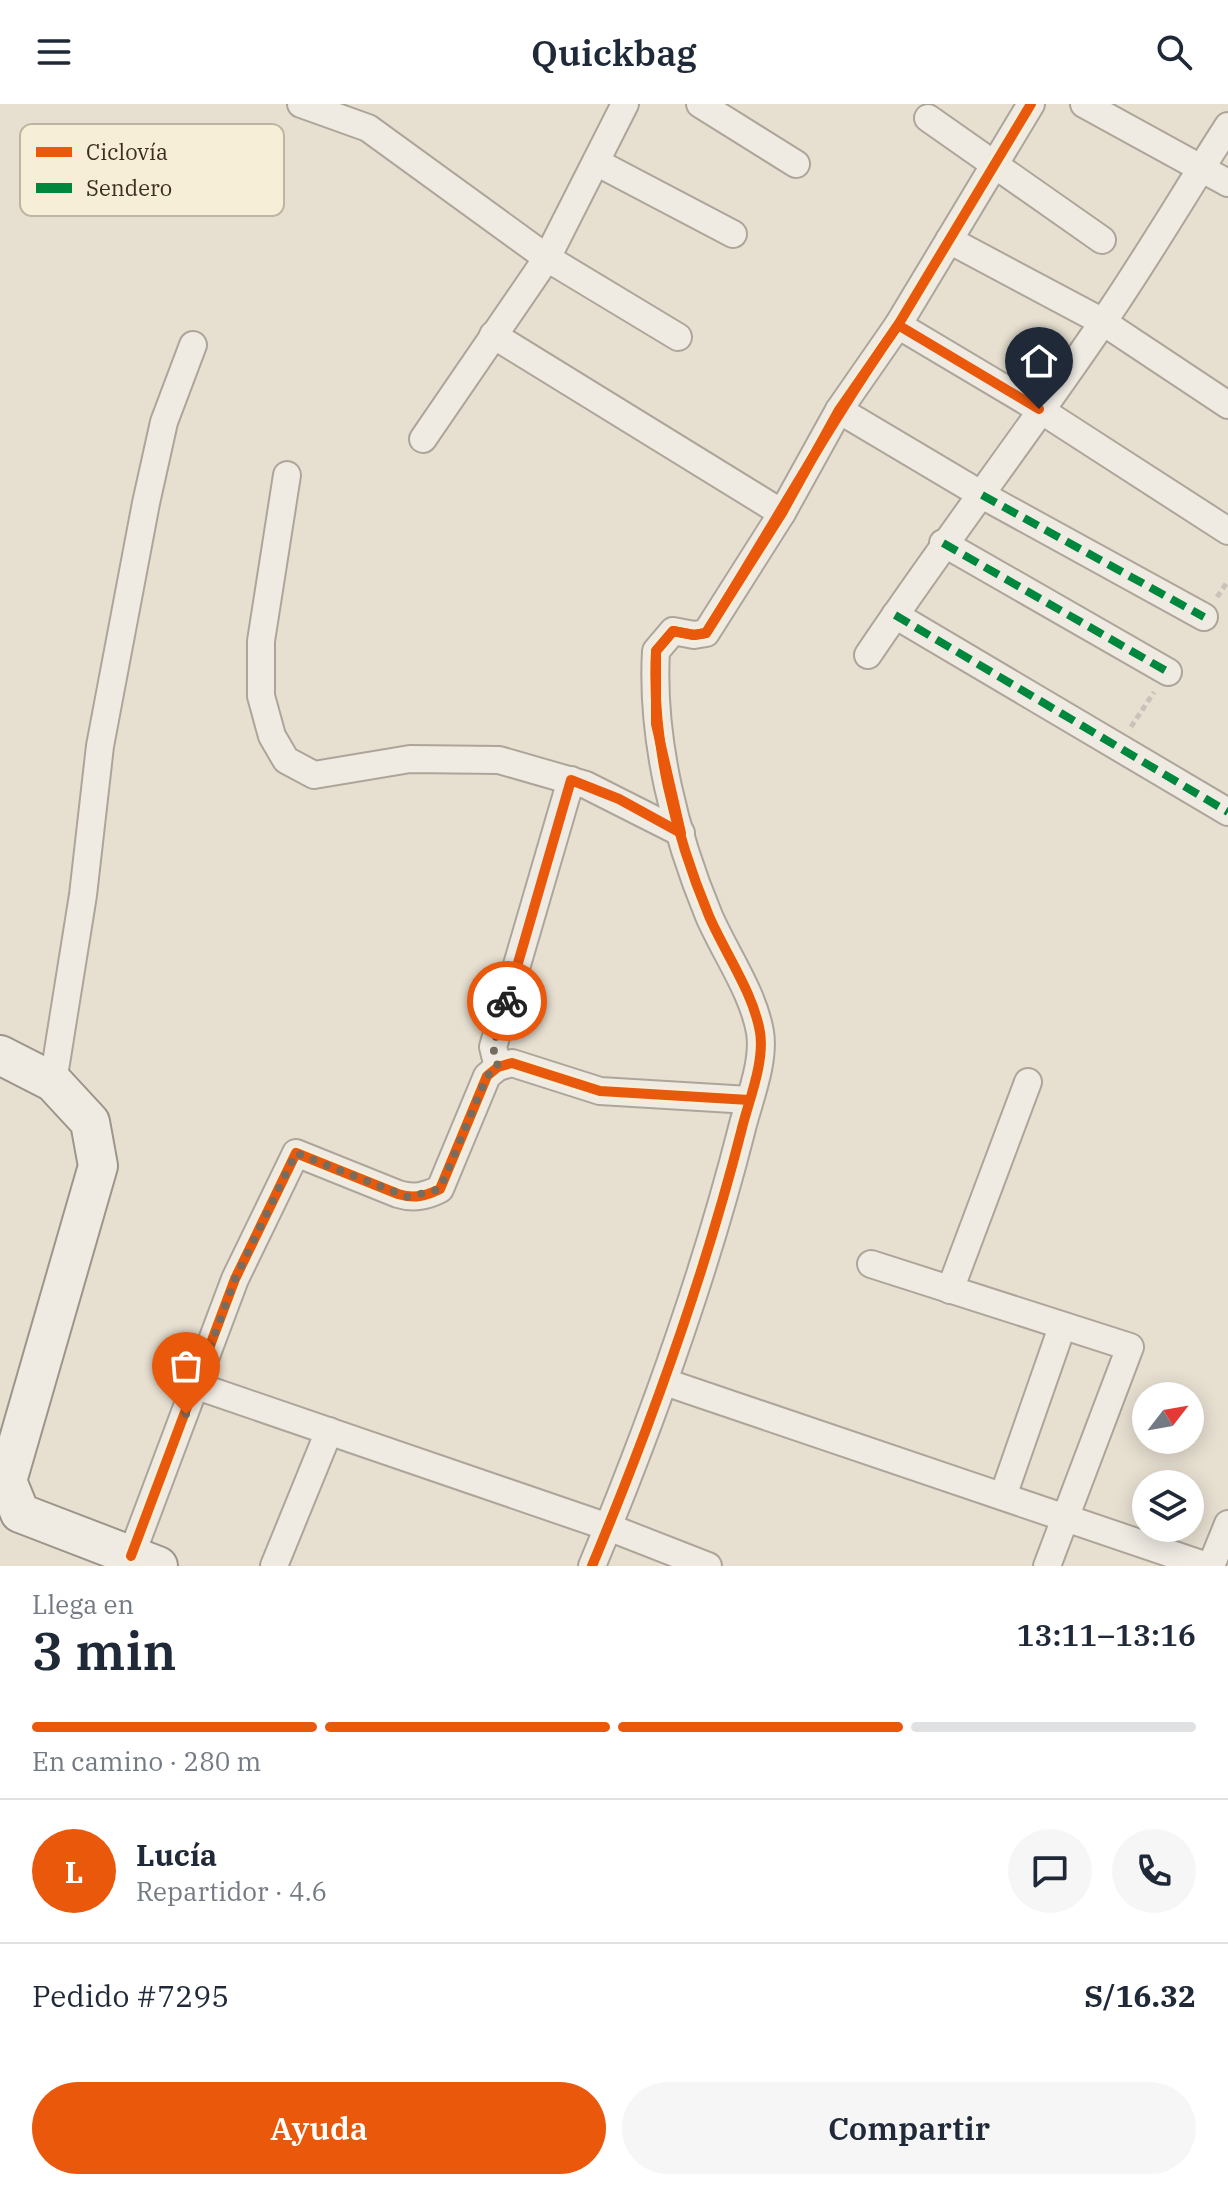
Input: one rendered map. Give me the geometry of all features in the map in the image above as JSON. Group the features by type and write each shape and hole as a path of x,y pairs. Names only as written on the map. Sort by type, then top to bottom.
{"street":[{"path":"301,104 368,128 547,258 678,337"},
{"path":"423,439 547,258 625,104"},
{"path":"700,104 796,164"},
{"path":"592,1566 665,1382 727,1185 760,1054 760,1029 709,915 681,833 656,724 656,651 673,631 694,635 706,633 782,513 839,410 898,325 1031,104"},
{"path":"1084,104 1228,183"},
{"path":"928,118 992,166 1102,240"},
{"path":"868,655 943,543 982,495 1039,409 1103,322 1228,126"},
{"path":"596,162 733,234"},
{"path":"949,240 1103,322 1228,405"},
{"path":"898,325 1039,409 1228,531"},
{"path":"493,335 782,513"},
{"path":"53,1082 83,895 100,746 143,518 164,422 193,345"},
{"path":"839,410 982,495 1204,617"},
{"path":"287,475 261,641 261,696 272,736 286,760 314,775 410,759 499,760 571,780 619,799 681,833"},
{"path":"943,543 1168,672"},
{"path":"895,615 1228,812"},
{"path":"498,1067 493,1047 571,780"},
{"path":"0,1055 53,1082 90,1122 98,1166 7,1481 20,1513 144,1561 197,1386 235,1279 296,1153 398,1194 408,1197 430,1194 440,1189 487,1076 498,1067 519,1064 545,1076 600,1091 749,1100"},
{"path":"950,1290 1028,1082"},
{"path":"871,1264 1130,1347 1047,1566"},
{"path":"1003,1496 1062,1327"},
{"path":"665,1382 1209,1566 1228,1524"},
{"path":"197,1386 608,1527 708,1566"},
{"path":"274,1566 329,1431"}],"marked path":[{"path":"982,495 1204,617"},
{"path":"943,543 1168,672"},
{"path":"895,615 1228,812"}],"cycle path":[{"path":"592,1566 655,1406 693,1297 755,1082 761,1044 751,1002 709,916 676,820 657,718 656,651 673,631 694,635 706,633 782,513 839,410 898,325 1031,104"},
{"path":"131,1556 235,1279 296,1153 404,1196 425,1195 440,1189 487,1076 498,1067 512,1063 600,1091 749,1100"}],"way so far":[{"path":"186,1414 235,1279 296,1153 408,1197 419,1197 440,1189 487,1076 498,1067 493,1058 493,1047 507,1001"}],"route":[{"path":"507,1001 571,780 619,799 681,833 656,724 656,651 673,631 682,630 694,635 706,633 782,513 839,410 898,325 1039,409"}]}
